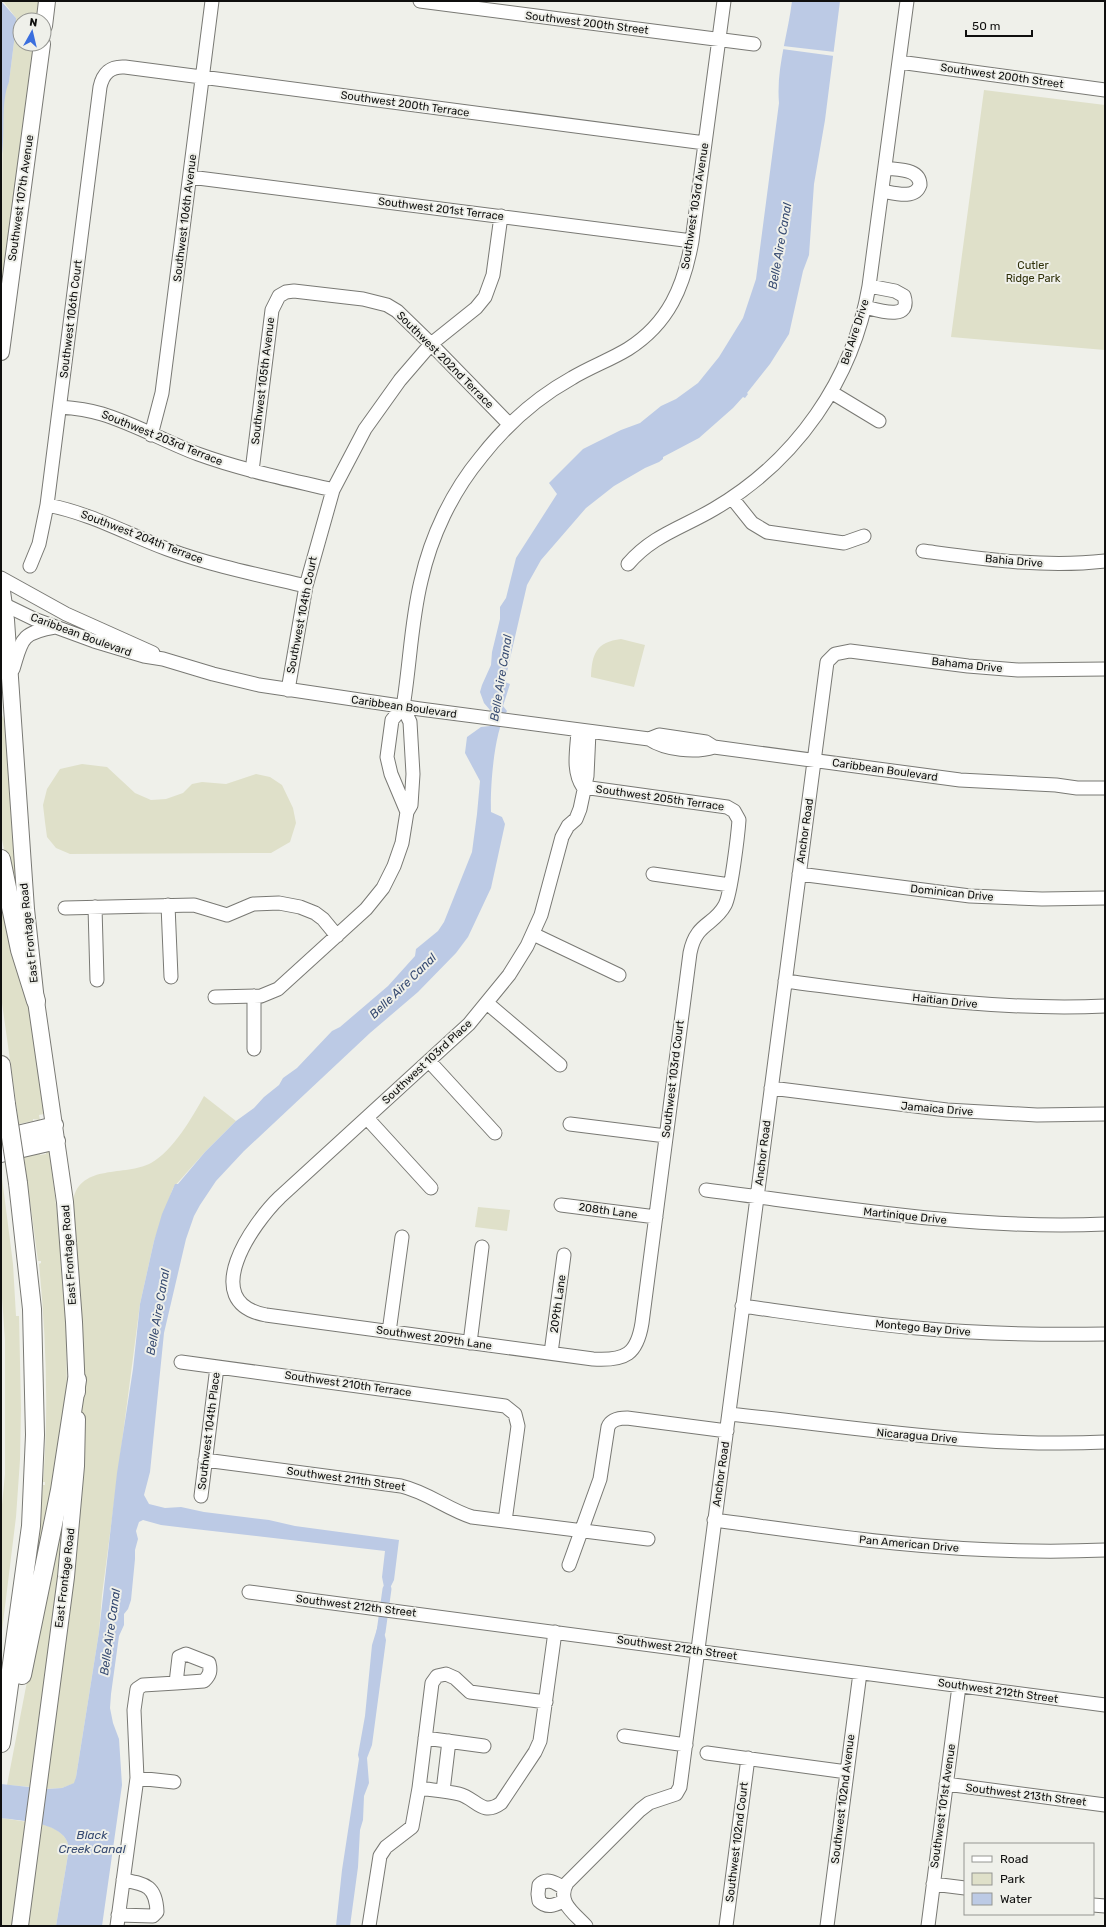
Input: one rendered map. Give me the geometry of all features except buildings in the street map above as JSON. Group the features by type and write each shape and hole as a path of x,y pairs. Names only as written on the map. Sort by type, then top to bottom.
{"highway":[{"path":"1,859 20,950 36,1001"},
{"path":"1,1065 18,1183 32,1309 35,1435 30,1526 1,1741"},
{"path":"1,1741 11,1724 18,1691 60,1490 77,1380"}],"main road":[{"path":"46,12 47,1"},
{"name":"Southwest 107th Avenue","path":"1,352 41,52"},
{"name":"East Frontage Road","path":"1,584 10,679 23,871 36,1001 55,1125 67,1218 77,1380 76,1466 72,1522 20,1926"},
{"path":"1,1138 55,1125"},
{"path":"1,1154 57,1141"}],"street":[{"name":"Southwest 106th Avenue","path":"151,435 162,393 212,1"},
{"name":"Southwest 200th Street","path":"420,1 754,44"},
{"name":"Southwest 103rd Avenue","path":"407,812 389,768 387,757 392,720 403,707 420,588 435,537 449,507 467,475 509,424 556,388 586,370 628,349 648,333 674,301 686,273 692,241 724,1"},
{"name":"Bel Aire Drive","path":"628,564 640,551 654,540 713,510 761,476 788,450 809,425 831,392 851,350 865,307 907,1"},
{"name":"Southwest 200th Street","path":"899,62 1105,90"},
{"name":"Southwest 200th Terrace","path":"107,72 115,68 125,67 705,143"},
{"name":"Southwest 106th Court","path":"30,566 39,544 47,505 100,87 107,72"},
{"path":"882,191 911,194 917,190 920,185 918,177 913,173 885,168"},
{"name":"Southwest 201st Terrace","path":"190,177 692,241"},
{"name":"Southwest 104th Court","path":"288,690 306,586 333,490 365,429 400,380 431,344 476,308 488,292 494,275 501,216"},
{"path":"865,307 895,313 903,307 905,301 904,296 899,292 869,286"},
{"name":"Southwest 202nd Terrace","path":"283,294 298,291 381,303 397,311 509,424"},
{"name":"Southwest 105th Avenue","path":"252,471 272,310 276,300 283,294"},
{"path":"831,392 879,421"},
{"name":"Southwest 203rd Terrace","path":"60,407 101,413 199,454 252,471 333,490"},
{"path":"732,498 752,523 767,532 844,543 864,536"},
{"name":"Southwest 204th Terrace","path":"47,505 76,511 144,540 208,563 306,586"},
{"name":"Bahia Drive","path":"923,551 1039,564 1105,561"},
{"name":"Caribbean Boulevard","path":"1,578 66,614 98,629 146,648 163,659"},
{"name":"Caribbean Boulevard","path":"3,604 55,627 126,651 163,659 213,674 288,690 403,707 649,739 659,745 703,751 714,747 960,780 1056,785 1077,788 1105,788"},
{"path":"10,679 17,650 23,640 37,631 55,627"},
{"name":"Bahama Drive","path":"832,656 840,652 850,650 968,666 1018,670 1105,669"},
{"name":"Anchor Road","path":"698,1651 826,666 832,656"},
{"name":"Southwest 103rd Avenue","path":"215,997 267,995 278,989 366,909 383,888 400,851 407,812 411,805 413,774 410,722 403,707"},
{"name":"Southwest 103rd Place","path":"243,1304 234,1290 233,1271 240,1252 253,1228 272,1204 469,1024 509,975 533,934 550,886 562,837 566,828 579,814 586,776 584,731"},
{"path":"389,741 410,741"},
{"name":"Caribbean Boulevard","path":"1056,785 1105,779"},
{"name":"Southwest 205th Terrace","path":"583,787 723,807 736,813"},
{"name":"Southwest 103rd Court","path":"628,1354 634,1348 640,1332 691,947 702,928 718,915 725,905 730,885 739,824 736,813"},
{"path":"653,874 730,885"},
{"name":"Dominican Drive","path":"799,874 970,896 1042,899 1105,898"},
{"path":"65,908 197,905 214,912 227,915 253,904 284,904 315,913 323,919 337,936"},
{"path":"168,905 171,978"},
{"path":"95,907 97,980"},
{"path":"533,934 619,975"},
{"name":"Haitian Drive","path":"785,981 977,1005 1047,1008 1105,1006"},
{"path":"254,996 254,1049"},
{"path":"487,1003 560,1065"},
{"path":"429,1061 495,1133"},
{"name":"Jamaica Drive","path":"771,1088 947,1110 1032,1115 1105,1114"},
{"path":"367,1118 431,1188"},
{"path":"570,1124 666,1136"},
{"name":"Martinique Drive","path":"706,1190 947,1220 1032,1225 1105,1224"},
{"name":"208th Lane","path":"561,1205 656,1218"},
{"path":"389,1332 402,1237"},
{"path":"470,1342 482,1247"},
{"name":"209th Lane","path":"551,1353 564,1254"},
{"name":"Southwest 209th Lane","path":"243,1304 250,1310 260,1314 389,1332 599,1359 628,1354"},
{"name":"Montego Bay Drive","path":"742,1306 885,1325 966,1332 1040,1335 1105,1334"},
{"name":"Southwest 210th Terrace","path":"181,1362 499,1404 508,1408 517,1417 517,1430 505,1521"},
{"name":"Southwest 104th Place","path":"200,1496 217,1367"},
{"name":"Nicaragua Drive","path":"729,1414 891,1434 950,1439 1017,1442 1105,1442"},
{"path":"569,1565 580,1530 600,1479 608,1427 611,1422 617,1419 627,1418 727,1431"},
{"name":"Southwest 211th Street","path":"205,1460 401,1486 422,1493 464,1514 505,1521 648,1539"},
{"name":"Pan American Drive","path":"714,1520 842,1537 931,1546 1015,1551 1105,1550"},
{"name":"Southwest 212th Street","path":"249,1592 1105,1705"},
{"path":"419,1788 465,1796 482,1807 492,1807 501,1803 538,1746 546,1702 555,1632"},
{"path":"586,1926 564,1901 562,1895 564,1888 640,1810 649,1803 676,1794 680,1787 698,1651"},
{"name":"Southwest 102nd Avenue","path":"827,1926 860,1673"},
{"path":"369,1926 380,1856 386,1846 412,1827 419,1788 432,1683 437,1676 442,1674 455,1678 465,1689 470,1692 546,1702"},
{"path":"123,1880 144,1884 152,1891 157,1903 157,1912 153,1916 117,1920 137,1778 134,1710 137,1689 143,1685 176,1683"},
{"name":"Southwest 101st Avenue","path":"928,1926 959,1686"},
{"path":"624,1736 686,1745"},
{"path":"425,1738 484,1746"},
{"path":"443,1791 449,1741"},
{"path":"707,1753 847,1772"},
{"name":"Southwest 102nd Court","path":"726,1926 748,1758"},
{"path":"137,1778 174,1782"},
{"name":"Southwest 213th Street","path":"946,1784 1105,1805"},
{"path":"564,1888 553,1882 545,1881 539,1885 538,1894 539,1901 545,1905 553,1906 564,1901"},
{"path":"933,1884 964,1888"},
{"path":"1094,1905 1105,1906"}],"green space":[{"path":"3,1 41,1 40,12 12,13"},
{"path":"13,52 35,52 1,311 3,102 5,87 9,82"},
{"name":"Cutler Ridge Park","path":"984,90 1105,105 1105,350 951,337"},
{"path":"621,639 645,645 634,687 591,677 594,656 597,650 606,643"},
{"path":"1,705 2,715 9,732 18,889 12,888 1,835"},
{"path":"82,764 107,767 135,793 151,800 166,799 183,793 192,784 202,782 226,784 256,774 270,777 282,785 293,808 296,823 290,842 271,853 70,854 56,848 47,837 43,805 47,789 60,769"},
{"path":"1,884 22,973 34,1037 44,1114 39,1115 40,1120 33,1119 33,1121 19,1124 1,996"},
{"path":"204,1096 236,1121 205,1152 173,1188 154,1241 140,1304 102,1595 99,1632 75,1783 62,1788 45,1789 81,1443 82,1396 73,1200 78,1188 85,1181 94,1176 141,1167 159,1158 167,1151 181,1133"},
{"path":"46,1151 49,1151 51,1161 63,1266 66,1321 67,1396 66,1417 31,1605 43,1485 45,1485 45,1482 43,1482 46,1428 46,1373 39,1264 41,1261 38,1261 24,1157 40,1153 40,1155 46,1154"},
{"path":"1,1170 13,1264 16,1316 19,1316 21,1409 20,1460 16,1517 1,1639 1,1515 5,1474 5,1340 1,1284"},
{"path":"478,1207 510,1210 507,1231 475,1227"},
{"path":"60,1511 66,1520 32,1787 7,1785"},
{"path":"2,1818 28,1822 15,1926 1,1926"},
{"path":"40,1824 55,1829 63,1835 69,1849 56,1926 25,1926"}],"water":[{"path":"1,1 12,13 13,52 9,82 6,90 1,161"},
{"path":"792,1 840,1 825,120 814,184 809,255 803,271 789,334 770,364 747,393 748,394 745,398 743,397 733,408 699,438 663,457 663,459 659,462 645,468 614,486 586,508 541,560 527,585 505,682 510,684 503,706 507,711 496,745 491,788 491,812 502,817 505,824 491,888 468,937 456,953 418,992 370,1033 244,1151 216,1181 200,1205 194,1216 186,1239 164,1333 150,1472 144,1495 149,1504 165,1508 181,1507 204,1512 269,1520 295,1526 399,1540 394,1580 389,1590 387,1602 384,1601 385,1592 382,1577 385,1551 161,1525 143,1520 139,1522 136,1531 138,1539 135,1550 131,1600 128,1609 124,1614 124,1625 119,1636 111,1694 110,1708 113,1723 119,1739 122,1785 102,1926 56,1926 69,1849 67,1840 61,1833 42,1824 1,1818 1,1784 47,1789 62,1788 74,1783 76,1777 99,1632 117,1473 133,1369 140,1304 154,1241 162,1214 175,1184 178,1184 205,1152 236,1121 254,1108 264,1097 279,1085 283,1078 297,1068 332,1031 340,1027 388,986 415,956 416,949 438,931 444,922 472,852 477,814 480,781 465,753 467,737 481,727 490,726 490,710 484,703 480,692 491,665 492,652 500,619 500,607 506,598 516,558 557,494 549,483 583,449 621,430 640,423 661,406 676,399 698,383 719,357 743,318 756,279 779,103 779,77"},
{"path":"380,1619 384,1619 383,1628 386,1640 372,1745 367,1758 369,1783 364,1796 358,1867 350,1926 336,1926 342,1870 365,1716 372,1645"}],"pier":[{"path":"783,46 835,52 834,56 782,49"}],"waterway":[{"path":"381,1632 387,1589"}],"water label":[{"name":"Belle Aire Canal","path":"780,246"},
{"name":"Belle Aire Canal","path":"501,678"},
{"name":"Belle Aire Canal","path":"403,986"},
{"name":"Belle Aire Canal","path":"158,1312"},
{"name":"Belle Aire Canal","path":"110,1632"},
{"name":"Black Creek Canal","path":"92,1842"}]}
